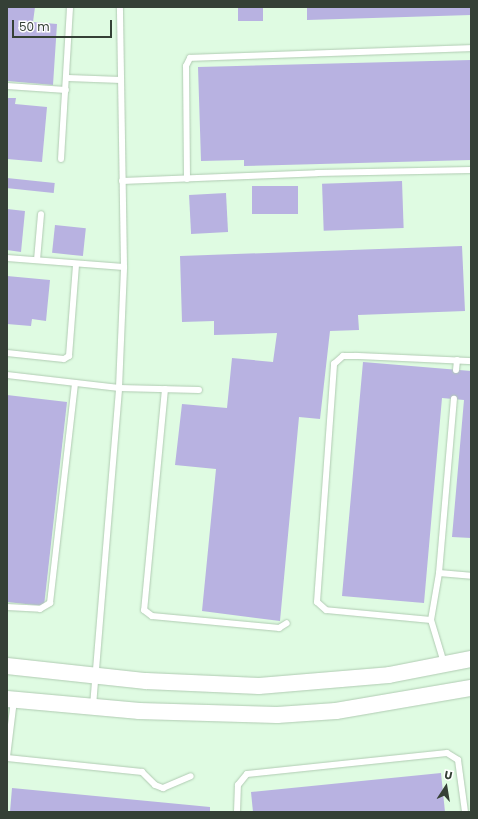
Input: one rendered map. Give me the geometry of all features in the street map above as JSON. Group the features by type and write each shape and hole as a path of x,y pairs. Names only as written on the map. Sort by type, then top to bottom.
{"street":[{"path":"7,666 205,685 259,686 389,675 444,663 471,659"},
{"path":"10,700 184,713 277,715 380,705 471,688"}],"lane":[{"path":"61,159 68,78 70,7"},
{"path":"93,706 119,388 124,267 120,7"},
{"path":"187,179 186,66 190,58 471,48"},
{"path":"68,78 121,80"},
{"path":"7,86 66,90"},
{"path":"122,181 317,172 471,170"},
{"path":"37,260 41,214"},
{"path":"7,258 76,265 124,267"},
{"path":"7,353 64,359 69,356 76,265"},
{"path":"431,620 326,610 317,602 334,364 343,356 457,360 471,362"},
{"path":"456,370 457,360"},
{"path":"7,375 119,388 199,390"},
{"path":"7,607 40,609 50,602 75,383"},
{"path":"165,389 144,610 147,614 160,616 279,628 283,628 287,623"},
{"path":"444,663 431,620 439,573 454,399"},
{"path":"439,573 471,576"},
{"path":"10,700 7,758 142,772 155,785 163,788 191,776"},
{"path":"237,812 238,785 248,774 447,753 458,760 465,812"}],"building":[{"path":"7,7 35,7 33,22 57,24 53,85 7,81"},
{"path":"238,7 263,7 263,21 238,21"},
{"path":"307,7 471,7 471,15 307,20"},
{"path":"471,60 471,160 244,166 244,160 201,161 198,67"},
{"path":"7,98 16,98 15,104 47,107 42,162 7,159"},
{"path":"7,178 55,183 54,193 7,188"},
{"path":"402,181 404,228 324,231 322,184"},
{"path":"252,186 298,186 298,214 252,214"},
{"path":"226,193 228,232 191,234 189,195"},
{"path":"7,209 25,211 21,252 7,250"},
{"path":"55,225 86,228 83,256 52,253"},
{"path":"462,246 465,311 358,315 359,330 330,331 320,419 299,417 280,621 202,611 216,469 175,465 182,404 227,408 232,358 273,362 277,333 214,335 214,321 182,322 180,256"},
{"path":"7,276 50,280 46,321 32,319 31,326 7,324"},
{"path":"363,362 471,371 471,538 452,537 464,400 442,398 424,603 342,596"},
{"path":"7,395 67,402 44,606 7,602"},
{"path":"441,773 445,812 253,812 251,792"},
{"path":"12,788 210,807 210,812 10,812"}]}
